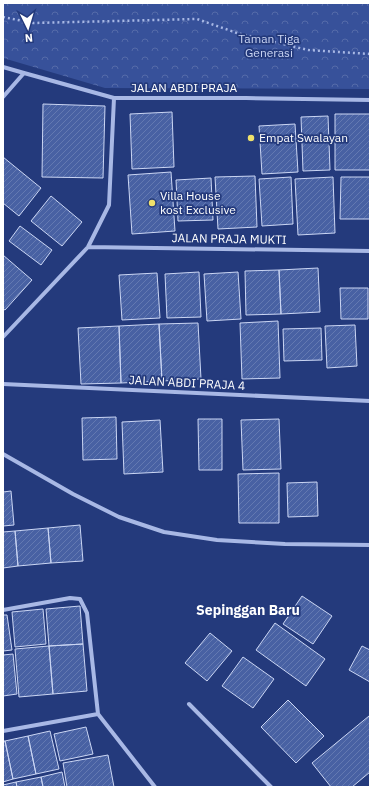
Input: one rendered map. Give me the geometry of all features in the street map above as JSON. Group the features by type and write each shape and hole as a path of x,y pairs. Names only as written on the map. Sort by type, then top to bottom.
{"street":[{"name":"JALAN ABDI PRAJA","path":"3,67 114,98 370,100"},
{"path":"3,97 24,74"},
{"path":"3,338 88,248 109,205 114,98"},
{"name":"JALAN PRAJA MUKTI","path":"88,248 370,251"},
{"name":"JALAN ABDI PRAJA 4","path":"3,384 370,401"},
{"path":"3,454 72,494 119,517 164,532 217,540 285,544 370,545"},
{"path":"3,610 70,598 80,599 87,613 98,714 154,787"},
{"path":"189,704 271,787"},
{"path":"3,731 98,714"}],"path":[{"path":"3,17 33,23 197,19 237,33 308,50 370,54"}],"green space":[{"name":"Taman Tiga Generasi","path":"3,3 370,3 370,89 105,88 3,58"}],"building":[{"path":"43,104 105,106 103,178 42,177"},
{"path":"172,112 174,167 132,169 130,114"},
{"path":"335,114 370,114 370,170 335,170"},
{"path":"328,116 330,170 303,171 301,117"},
{"path":"295,124 298,172 262,174 259,126"},
{"path":"3,157 41,188 19,216 3,203"},
{"name":"Villa House kost Exclusive","path":"171,172 175,231 132,234 128,175"},
{"path":"255,176 257,227 218,229 215,177"},
{"path":"291,177 293,224 262,226 259,179"},
{"path":"333,177 335,233 298,235 295,179"},
{"path":"341,177 370,177 370,219 340,219"},
{"path":"211,178 213,220 178,221 176,180"},
{"path":"51,196 82,222 62,246 31,221"},
{"path":"20,226 52,250 41,265 9,241"},
{"path":"3,255 32,280 5,310 3,309"},
{"path":"318,268 320,312 281,314 279,270"},
{"path":"279,270 281,314 246,315 245,271"},
{"path":"199,272 201,317 167,318 165,274"},
{"path":"238,272 241,319 207,321 204,274"},
{"path":"157,273 160,318 122,320 119,275"},
{"path":"340,288 368,288 368,319 341,319"},
{"path":"278,321 280,378 242,379 240,323"},
{"path":"198,323 201,379 162,381 159,324"},
{"path":"159,324 162,381 121,383 119,326"},
{"path":"355,325 357,366 327,368 325,326"},
{"path":"119,326 121,383 81,384 78,328"},
{"path":"321,328 322,360 284,361 283,329"},
{"path":"116,417 117,459 83,460 82,418"},
{"path":"198,419 222,419 222,470 199,470"},
{"path":"279,419 281,469 243,470 241,420"},
{"path":"160,420 163,472 124,474 122,422"},
{"path":"279,473 279,523 239,523 238,474"},
{"path":"317,482 318,516 288,517 287,483"},
{"path":"11,491 14,525 3,526 3,492"},
{"path":"80,525 83,561 51,563 48,528"},
{"path":"48,528 51,563 18,566 15,531"},
{"path":"15,531 18,566 3,568 3,532"},
{"path":"302,596 332,616 313,644 283,624"},
{"path":"80,606 83,644 49,646 46,609"},
{"path":"43,609 46,644 15,647 12,612"},
{"path":"3,615 7,615 12,650 3,651"},
{"path":"275,623 325,659 306,686 256,650"},
{"path":"210,633 232,651 207,681 185,663"},
{"path":"83,644 87,691 53,694 49,646"},
{"path":"49,646 53,694 19,697 15,649"},
{"path":"362,646 370,650 370,682 349,670"},
{"path":"13,654 17,694 3,696 3,655"},
{"path":"243,657 274,679 253,708 222,686"},
{"path":"288,700 324,736 296,763 261,727"},
{"path":"369,716 370,772 352,787 331,787 312,763"},
{"path":"86,727 93,754 60,761 54,734"},
{"path":"50,731 59,769 36,774 28,736"},
{"path":"28,736 36,774 13,779 5,741"},
{"path":"3,741 5,741 13,779 3,782"},
{"path":"108,755 114,787 67,787 63,763"},
{"path":"62,772 65,787 43,787 41,777"},
{"path":"41,777 43,787 17,787 16,782"},
{"path":"16,782 17,787 3,787 3,785"}],"place":[{"name":"Empat Swalayan","path":"251,138"},
{"name":"Villa House kost Exclusive","path":"152,203"}],"district":[{"name":"Sepinggan Baru","path":"248,610"}]}
